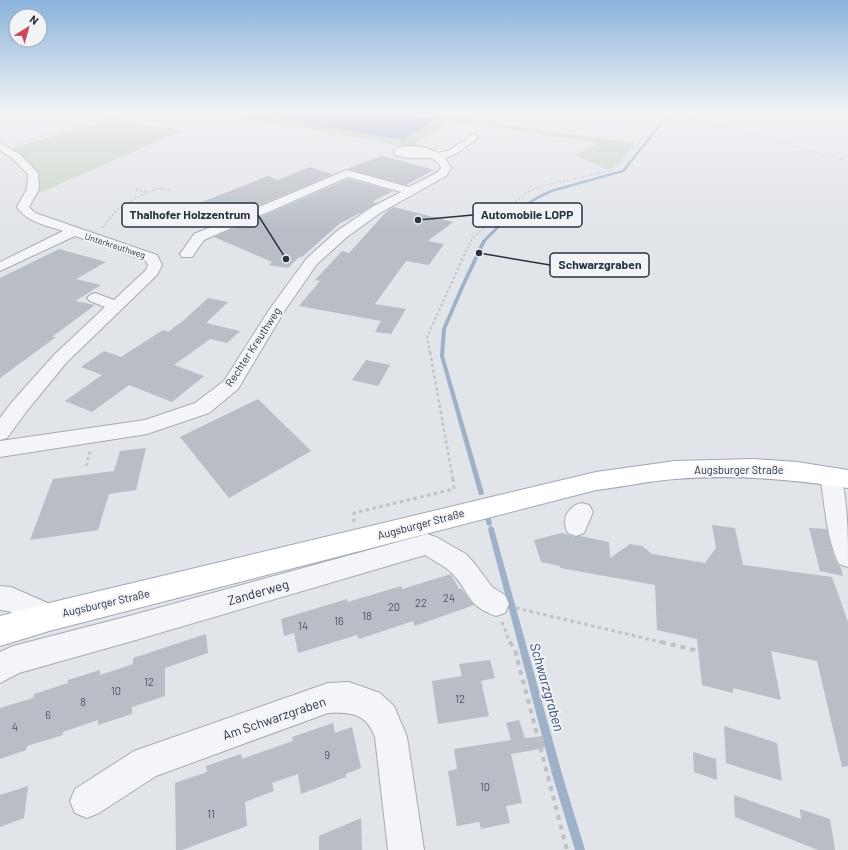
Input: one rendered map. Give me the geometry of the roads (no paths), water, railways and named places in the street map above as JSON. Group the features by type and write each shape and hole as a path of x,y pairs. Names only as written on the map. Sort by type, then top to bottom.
{"main road":[{"name":"Augsburger Straße","path":"0,631 49,617 354,542 544,492 604,480 675,470 753,468 797,471 839,477"}],"street":[{"name":"Unterkreuthweg","path":"0,433 19,407 60,359 152,272 155,265 152,258 72,232 31,216 23,207 33,189 33,173 17,157 6,151"},
{"name":"Rechter Kreuthweg","path":"0,449 147,428 202,408 231,385 277,310 312,261 342,234 376,210 445,171 446,165 435,156 455,151"},
{"path":"187,254 199,237 347,173 410,191"},
{"path":"0,267 72,232"},
{"path":"95,298 116,306"},
{"path":"839,477 840,527 848,556"},
{"name":"Zanderweg","path":"0,668 13,660 129,629 427,544 458,562 478,590 490,602 496,604"},
{"path":"0,598 11,600 49,617"},
{"name":"Am Schwarzgraben","path":"87,801 146,763 328,698 349,697 369,704 383,717 391,737 406,850"}],"waterway":[{"name":"Schwarzgraben","path":"481,493 442,356 444,329 464,283 484,241 503,222 535,199 551,191 623,171 639,151"},
{"name":"Schwarzgraben","path":"488,518 489,523"},
{"name":"Schwarzgraben","path":"491,529 557,774 580,850"}],"place":[{"name":"Automobile LOPP","path":"418,220"},
{"name":"Schwarzgraben","path":"479,253"},
{"name":"Thalhofer Holzzentrum","path":"286,259"}]}
